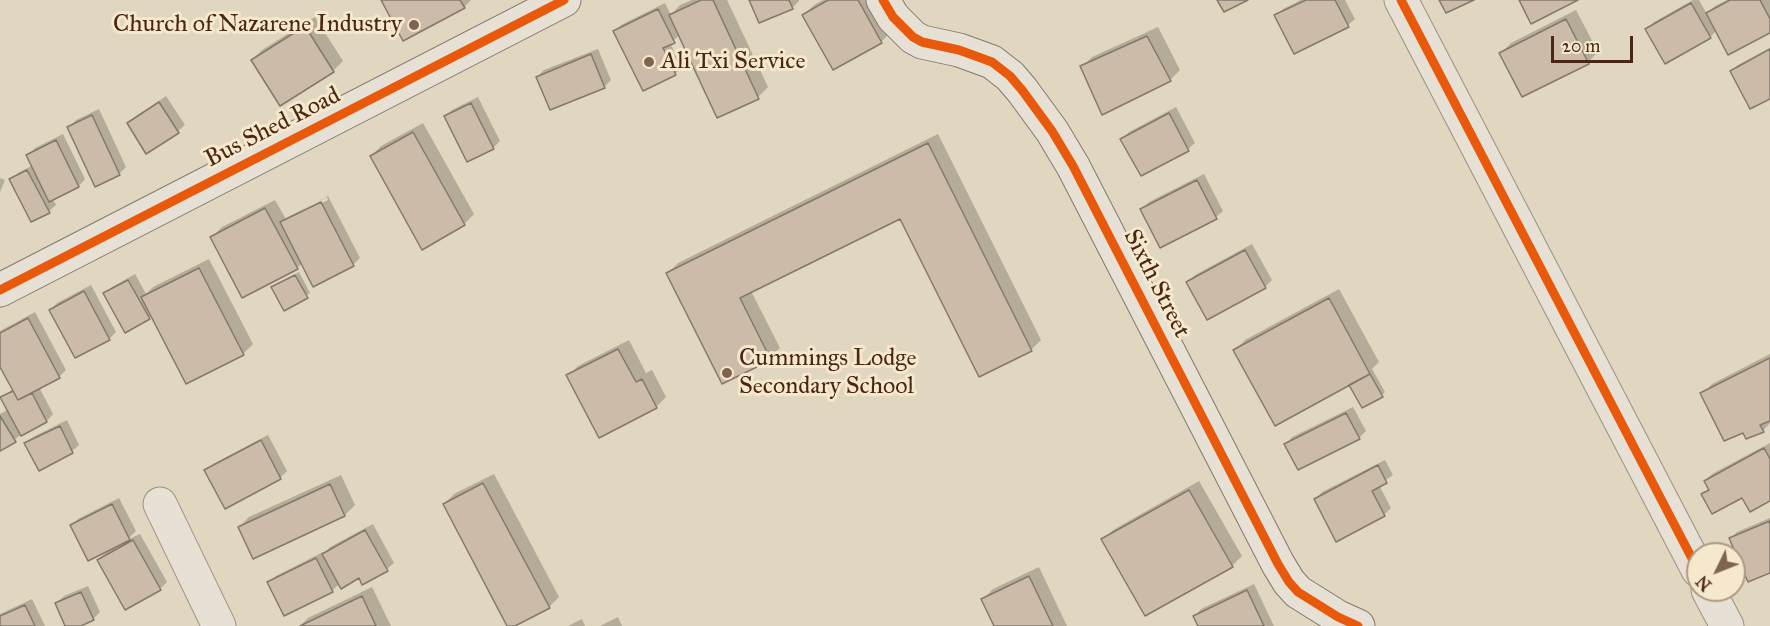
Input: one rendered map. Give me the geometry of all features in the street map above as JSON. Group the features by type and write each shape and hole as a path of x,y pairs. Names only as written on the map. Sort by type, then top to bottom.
{"street":[{"name":"Bus Shed Road","path":"0,290 564,0"},
{"name":"Sixth Street","path":"883,0 893,17 913,37 922,42 959,50 992,62 1010,76 1022,90 1052,131 1073,166 1289,582 1298,592 1338,617 1358,626"},
{"path":"1401,0 1686,547"},
{"path":"160,504 213,624"},
{"path":"1714,602 1727,626"}],"building":[{"name":"Church of Nazarene Industry","path":"381,0 460,0 465,8 403,41"},
{"path":"701,0 713,0 759,99 717,118 669,15"},
{"path":"749,0 789,0 793,9 759,23"},
{"path":"828,0 858,0 882,43 833,70 802,15"},
{"path":"1217,0 1248,0 1224,12"},
{"path":"1306,0 1335,0 1349,27 1294,54 1274,15"},
{"path":"1439,0 1474,0 1446,13"},
{"path":"1519,0 1578,0 1531,24"},
{"path":"1730,0 1760,0 1770,19 1770,33 1728,55 1706,13"},
{"path":"1691,3 1711,38 1665,64 1645,29"},
{"name":"Ali Txi Service","path":"658,9 675,43 663,48 676,75 643,91 613,31"},
{"path":"1566,19 1589,64 1522,97 1499,53"},
{"path":"305,26 334,72 280,106 251,60"},
{"path":"1147,36 1171,81 1102,115 1080,66"},
{"path":"1770,49 1770,99 1750,109 1730,71"},
{"path":"591,54 605,88 550,110 536,77"},
{"path":"159,102 179,133 146,154 127,123"},
{"path":"471,103 494,149 467,162 444,116"},
{"path":"1169,113 1189,151 1141,176 1120,139"},
{"path":"92,115 120,175 95,187 67,127"},
{"path":"413,132 465,225 422,250 370,156"},
{"path":"56,140 79,187 49,202 26,155"},
{"name":"Cummings Lodge Secondary School","path":"928,143 1032,351 979,377 900,219 740,298 771,360 722,384 666,273"},
{"path":"27,170 50,213 31,222 9,179"},
{"path":"1197,180 1217,219 1160,248 1140,209"},
{"path":"321,202 354,266 313,287 280,222"},
{"path":"265,208 298,269 242,298 210,237"},
{"path":"1245,250 1266,288 1207,320 1186,282"},
{"path":"199,268 244,355 186,384 141,297"},
{"path":"295,275 308,298 284,311 271,287"},
{"path":"128,280 150,319 125,333 103,293"},
{"path":"84,291 110,340 75,358 49,310"},
{"path":"1329,298 1370,374 1275,426 1233,350"},
{"path":"28,318 60,378 18,400 0,367 0,333"},
{"path":"618,349 636,382 642,379 657,408 599,438 566,375"},
{"path":"1770,358 1770,421 1760,425 1764,432 1746,439 1743,433 1724,441 1700,393"},
{"path":"1370,374 1383,397 1362,408 1349,385"},
{"path":"13,391 18,400 32,393 47,422 21,436 0,397"},
{"path":"1346,413 1360,439 1298,470 1284,444"},
{"path":"0,416 16,442 0,451"},
{"path":"60,426 73,453 39,471 24,443"},
{"path":"261,440 281,479 225,509 204,470"},
{"path":"1764,448 1770,459 1770,501 1750,512 1742,498 1712,514 1701,494 1709,490 1704,481"},
{"path":"1378,465 1387,483 1372,491 1385,516 1336,542 1314,499"},
{"path":"483,483 550,608 515,626 507,626 443,504"},
{"path":"330,484 345,516 253,559 238,527"},
{"path":"1189,490 1233,567 1145,616 1101,539"},
{"path":"112,504 130,540 88,561 70,525"},
{"path":"1770,521 1770,573 1748,582 1746,542 1731,542 1729,538"},
{"path":"365,530 388,571 362,585 359,578 341,589 322,554"},
{"path":"133,540 161,590 125,610 97,560"},
{"path":"316,558 333,592 284,616 267,582"},
{"path":"1029,576 1053,626 994,626 981,599"},
{"path":"1247,590 1264,626 1198,626 1193,616"},
{"path":"81,592 94,620 81,626 65,626 55,603"},
{"path":"362,596 376,626 300,626"},
{"path":"25,605 35,626 0,626 0,616"}],"cycle path":[{"path":"0,290 564,0"},
{"path":"883,0 893,17 913,37 922,42 959,50 992,62 1010,76 1022,90 1052,131 1073,166 1289,582 1298,592 1338,617 1358,626"},
{"path":"1401,0 1686,547"}],"place":[{"name":"Church of Nazarene Industry","path":"414,25"},
{"name":"Ali Txi Service","path":"649,62"},
{"name":"Cummings Lodge Secondary School","path":"727,373"}]}
